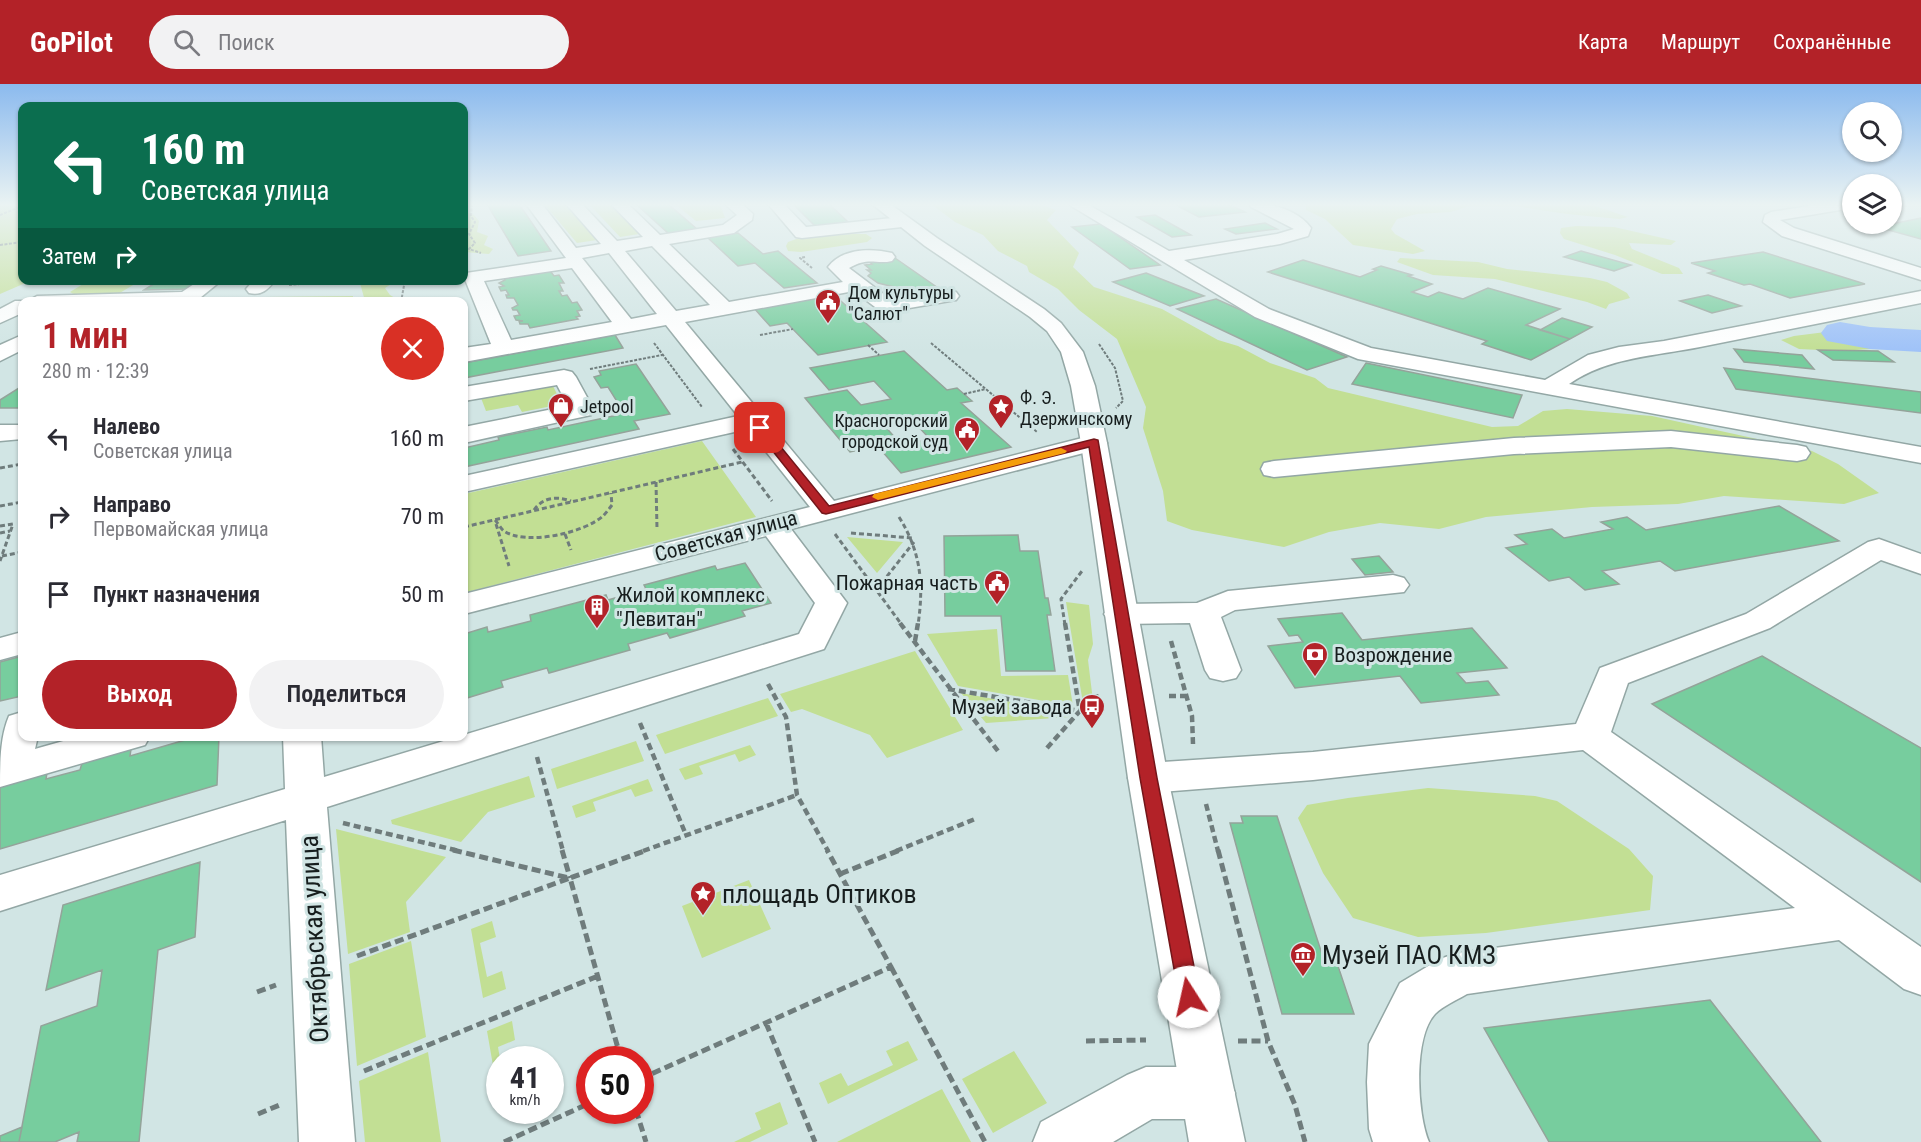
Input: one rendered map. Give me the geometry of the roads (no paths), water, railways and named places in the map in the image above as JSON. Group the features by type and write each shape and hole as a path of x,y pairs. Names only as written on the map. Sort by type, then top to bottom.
{"street":[{"path":"571,253 632,325"},
{"path":"504,348 473,277 590,253"},
{"path":"618,253 826,510"},
{"path":"670,253 723,307"},
{"path":"949,253 1037,313 1065,339 1072,352 1083,386 1148,778 1212,1118"},
{"path":"1161,253 1262,313 1366,354 1921,456"},
{"path":"1167,257 1190,253"},
{"path":"1856,253 1921,274"},
{"path":"886,257 859,255 837,267 886,306 949,296"},
{"path":"39,297 62,285"},
{"path":"188,297 206,285"},
{"path":"468,354 723,307 858,285"},
{"path":"1550,387 1563,377 1596,360 1619,354 1664,348 1921,297"},
{"path":"0,317 18,307"},
{"path":"0,354 18,343"},
{"path":"468,393 564,377 582,411 468,434"},
{"path":"468,483 753,420"},
{"path":"0,433 18,432"},
{"path":"1274,469 1514,446 1671,439 1921,468"},
{"name":"Советская улица","path":"468,603 774,514 826,510 1094,443"},
{"path":"0,893 307,810 529,728 812,641 831,603 774,514"},
{"path":"1590,736 1613,676 1758,621 1879,548 1921,565"},
{"path":"1121,614 1203,613 1228,601 1393,585"},
{"path":"1203,613 1223,670"},
{"path":"0,648 18,644"},
{"path":"0,729 18,725"},
{"path":"5,771 18,735"},
{"path":"1148,778 1312,766 1590,736 1921,974"},
{"path":"5,771 113,741"},
{"name":"Октябрьская улица","path":"302,741 327,1142"},
{"path":"1401,1142 1396,1129 1393,1082 1395,1044 1417,999 1457,974 1846,920"},
{"path":"1061,1142 1146,1093 1212,1118"}],"waterway":[{"path":"1840,333 1870,338 1921,341"}],"place":[{"name":"Дом культуры \"Салют\"","path":"828,325"},
{"name":"Jetpool","path":"561,429"},
{"name":"Ф. Э. Дзержинскому","path":"1001,430"},
{"name":"Красногорский городской суд","path":"967,453"},
{"name":"Пожарная часть","path":"997,606"},
{"name":"Жилой комплекс \"Левитан\"","path":"597,630"},
{"name":"Возрождение","path":"1315,678"},
{"name":"Музей завода","path":"1092,730"},
{"name":"площадь Оптиков","path":"703,917"},
{"name":"Музей ПАО КМЗ","path":"1303,978"}]}
